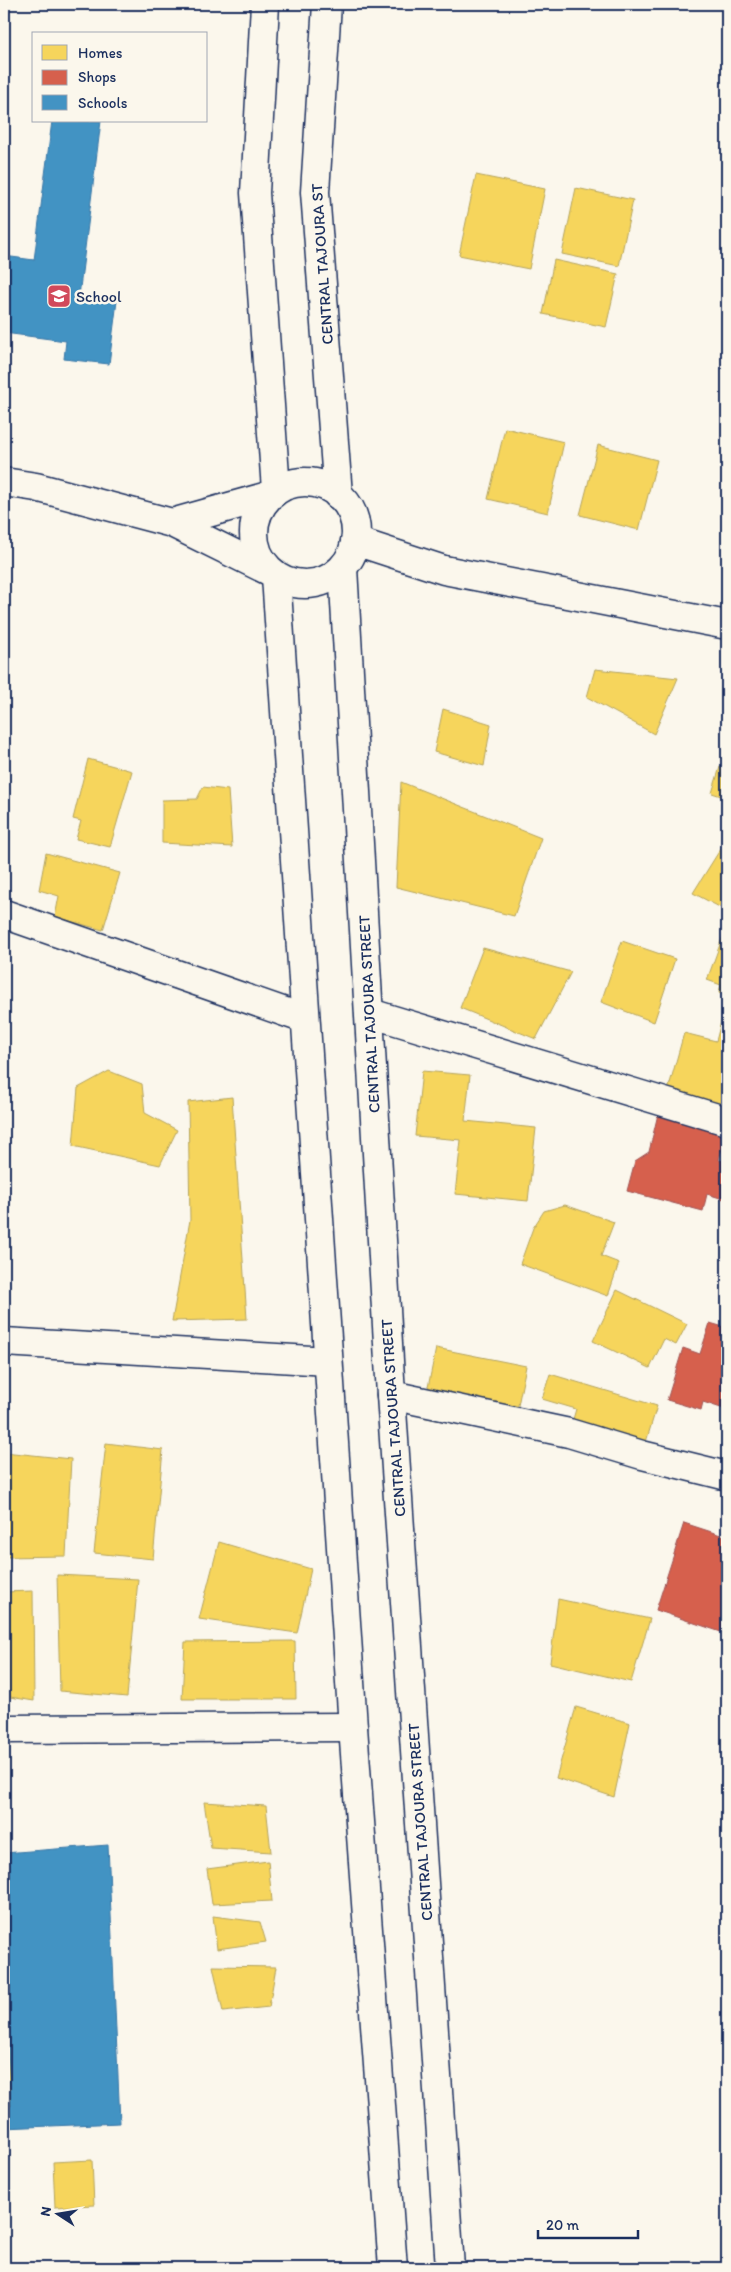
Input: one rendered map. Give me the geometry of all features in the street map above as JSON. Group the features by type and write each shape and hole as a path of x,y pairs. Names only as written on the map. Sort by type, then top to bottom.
{"main road":[{"path":"264,4 255,193 272,493 257,514 253,534 257,554 273,573 353,1727 393,2268"},
{"name":"CENTRAL TAJOURA ST","path":"327,4 315,192 338,495"},
{"path":"4,482 36,487 172,523 293,584 311,584 328,579 343,568 351,555 356,528 347,504 338,495 324,486 308,482 292,483 272,493 172,523"},
{"path":"355,541 444,570 727,625"},
{"name":"CENTRAL TAJOURA STREET","path":"343,568 391,1395 450,2268"},
{"path":"4,914 305,1019"},
{"path":"370,1012 727,1122"},
{"path":"4,1342 328,1361"},
{"path":"391,1395 568,1433 642,1455 727,1476"},
{"path":"4,1729 353,1727"}],"building: Homes":[{"path":"476,175 545,189 529,269 459,255"},
{"path":"576,188 633,200 619,266 562,254"},
{"path":"554,260 618,274 606,327 543,314"},
{"path":"505,428 564,442 548,513 488,499"},
{"path":"598,445 657,460 639,530 580,515"},
{"path":"595,669 678,678 654,734 587,697"},
{"path":"443,709 491,724 484,766 434,752"},
{"path":"88,759 132,771 110,847 76,839 81,821 73,819"},
{"path":"720,767 727,770 727,798 712,793"},
{"path":"401,782 541,838 514,916 396,887"},
{"path":"203,787 228,790 232,847 162,843 162,800 197,799"},
{"path":"723,845 727,847 727,911 693,893"},
{"path":"46,853 120,873 103,930 55,917 59,896 39,890"},
{"path":"727,925 727,997 719,992 721,985 707,980"},
{"path":"622,941 675,959 654,1022 601,1002"},
{"path":"483,948 571,972 536,1039 460,1008"},
{"path":"726,1003 727,1096 724,1110 667,1094 684,1033 716,1041"},
{"path":"109,1071 142,1084 145,1113 177,1130 160,1165 73,1146 78,1088"},
{"path":"422,1071 470,1075 465,1121 536,1128 528,1201 455,1194 461,1140 415,1136"},
{"path":"232,1097 247,1319 172,1321 190,1220 188,1102"},
{"path":"565,1205 614,1222 601,1256 619,1263 608,1296 520,1264 533,1228 544,1211"},
{"path":"617,1290 687,1324 676,1345 664,1339 650,1368 593,1341"},
{"path":"436,1348 526,1366 512,1435 422,1417"},
{"path":"550,1374 657,1406 642,1455 569,1433 576,1409 542,1399"},
{"path":"106,1443 163,1450 153,1559 94,1553"},
{"path":"4,1452 71,1459 66,1556 4,1557"},
{"path":"219,1542 311,1569 297,1633 199,1619"},
{"path":"57,1575 138,1579 127,1697 60,1691"},
{"path":"33,1591 34,1701 4,1696 4,1592"},
{"path":"558,1599 650,1619 631,1682 550,1663"},
{"path":"295,1641 296,1699 182,1699 185,1642"},
{"path":"576,1707 630,1723 614,1797 556,1778"},
{"path":"204,1802 266,1806 271,1852 211,1848"},
{"path":"268,1861 272,1901 212,1904 207,1869"},
{"path":"213,1916 260,1922 266,1942 217,1949"},
{"path":"213,1966 276,1967 269,2007 223,2012"},
{"path":"4,1971 11,2106 4,2106"},
{"path":"92,2160 94,2205 55,2207 53,2162"}],"building: Shops":[{"path":"658,1114 726,1132 719,1160 727,1162 727,1200 707,1194 703,1211 627,1191 635,1161 649,1152"},
{"path":"710,1323 727,1328 727,1410 703,1402 701,1410 667,1400 683,1348 700,1354"},
{"path":"684,1523 727,1537 727,1634 656,1610"}],"building: Schools":[{"path":"52,122 101,122 79,296 117,301 109,364 64,359 66,341 4,333 4,256 34,260"},
{"path":"108,1845 120,2123 4,2128 4,2106 11,2106 4,1971 4,1853"}],"place":[{"name":"School","path":"59,296"}]}
